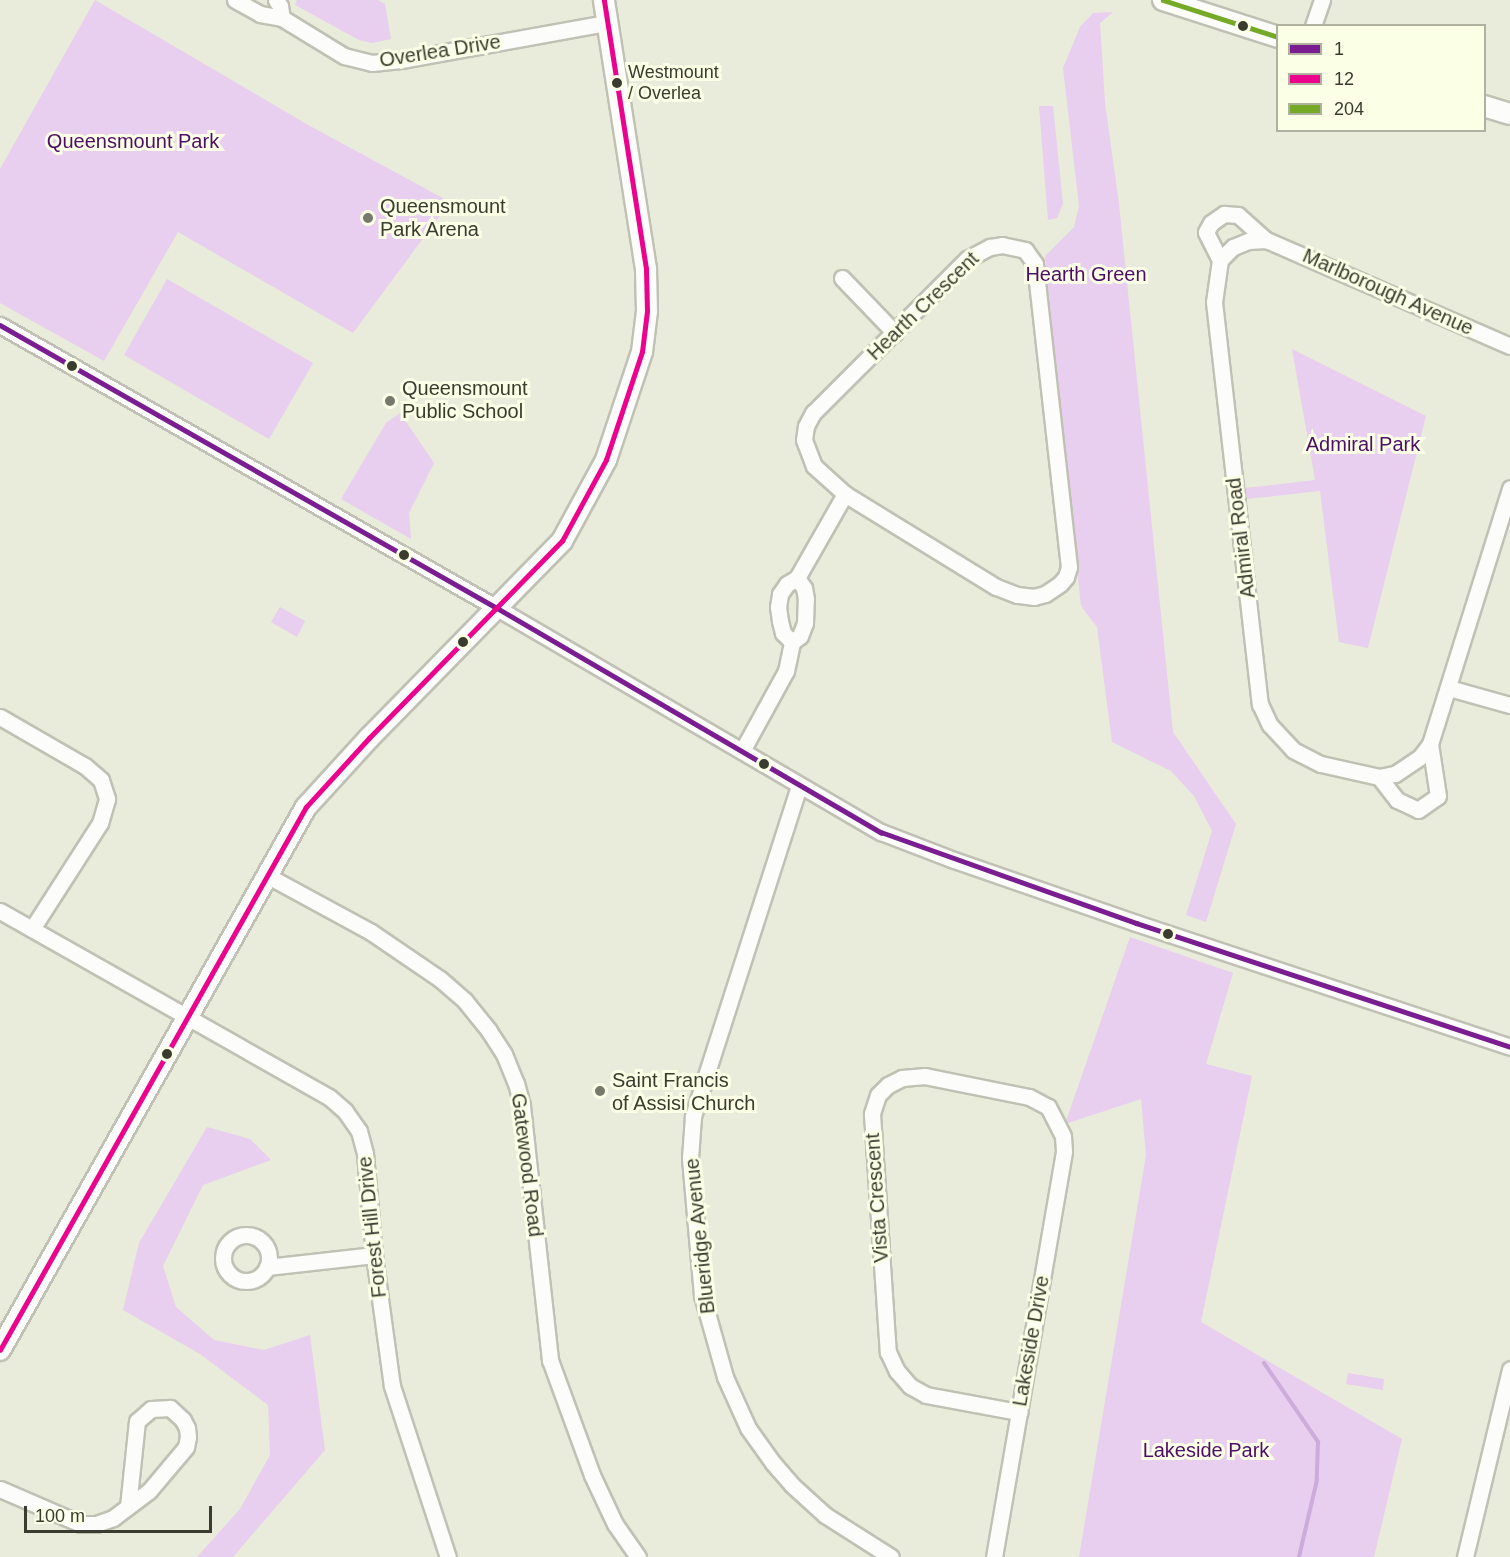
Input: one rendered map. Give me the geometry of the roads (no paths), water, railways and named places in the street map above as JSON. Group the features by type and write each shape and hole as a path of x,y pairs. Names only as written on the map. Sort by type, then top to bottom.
{"main road":[{"path":"0,1350 306,807 562,541 606,460 625,411 642,352 647,311 646,269 604,0"},
{"path":"1163,0 1276,36"},
{"path":"1486,106 1510,114"}],"street":[{"name":"Overlea Drive","path":"235,0 260,14 282,18 344,56 372,63 401,60 608,22"},
{"path":"276,0 280,6 282,18"},
{"path":"1314,24 1322,0"},
{"name":"Marlborough Avenue","path":"1266,240 1248,241 1233,247 1220,260 1206,232 1211,223 1224,214 1238,215 1266,240 1510,346"},
{"name":"Hearth Crescent","path":"1002,245 1025,250 1030,254 1035,264 1069,567 1066,577 1044,594 1034,597 1017,595 996,587 845,494 814,466 804,440 806,426 813,413 895,333 977,252 1002,245"},
{"name":"Admiral Road","path":"1220,260 1214,302 1260,705 1270,725 1283,741 1302,756 1321,764 1379,777"},
{"path":"842,278 895,333"},
{"path":"0,325 497,608 881,832 954,860 1489,1042 1510,1047"},
{"path":"1431,744 1408,767 1395,774 1379,777 1397,800 1418,810 1438,796 1431,744 1510,488"},
{"path":"792,642 783,633 778,607 780,594 787,584 797,578 845,494"},
{"path":"742,752 786,671 792,642 800,636 807,609 804,588 797,578"},
{"path":"1449,688 1510,705"},
{"path":"0,717 85,766 101,780 107,799 100,824 32,929"},
{"name":"Blueridge Avenue","path":"799,786 693,1117 690,1158 702,1294 725,1377 748,1428 773,1463 792,1485 825,1515 891,1557"},
{"name":"Gatewood Road","path":"268,876 371,932 440,979 465,1001 504,1054 516,1083 522,1106 550,1360 592,1475 615,1524 639,1557"},
{"name":"Forest Hill Drive","path":"0,911 329,1097 345,1111 359,1131 365,1154 374,1255 392,1386 448,1557"},
{"name":"Vista Crescent","path":"1019,1412 926,1395 910,1386 892,1362 888,1352 872,1114 878,1095 888,1084 902,1078 925,1076 1029,1097 1048,1107 1060,1126"},
{"name":"Lakeside Drive","path":"994,1557 1064,1151 1060,1126"},
{"path":"267,1267 374,1255"},
{"path":"1465,1557 1510,1369"},
{"path":"0,1489 81,1524 96,1524 113,1518 128,1507 149,1491 186,1447 187,1428 183,1420 170,1408 151,1409 137,1421 128,1507"}],"waterway":[{"path":"1264,1363 1318,1442 1317,1480 1299,1557"}],"place":[{"name":"Westmount / Overlea","path":"617,83"},
{"name":"Queensmount Park Arena","path":"368,218"},
{"name":"Queensmount Public School","path":"390,401"},
{"name":"Saint Francis of Assisi Church","path":"600,1091"}],"park label":[{"name":"Queensmount Park","path":"133,141"},
{"name":"Hearth Green","path":"1086,274"},
{"name":"Admiral Park","path":"1363,444"},
{"name":"Lakeside Park","path":"1206,1450"}]}
